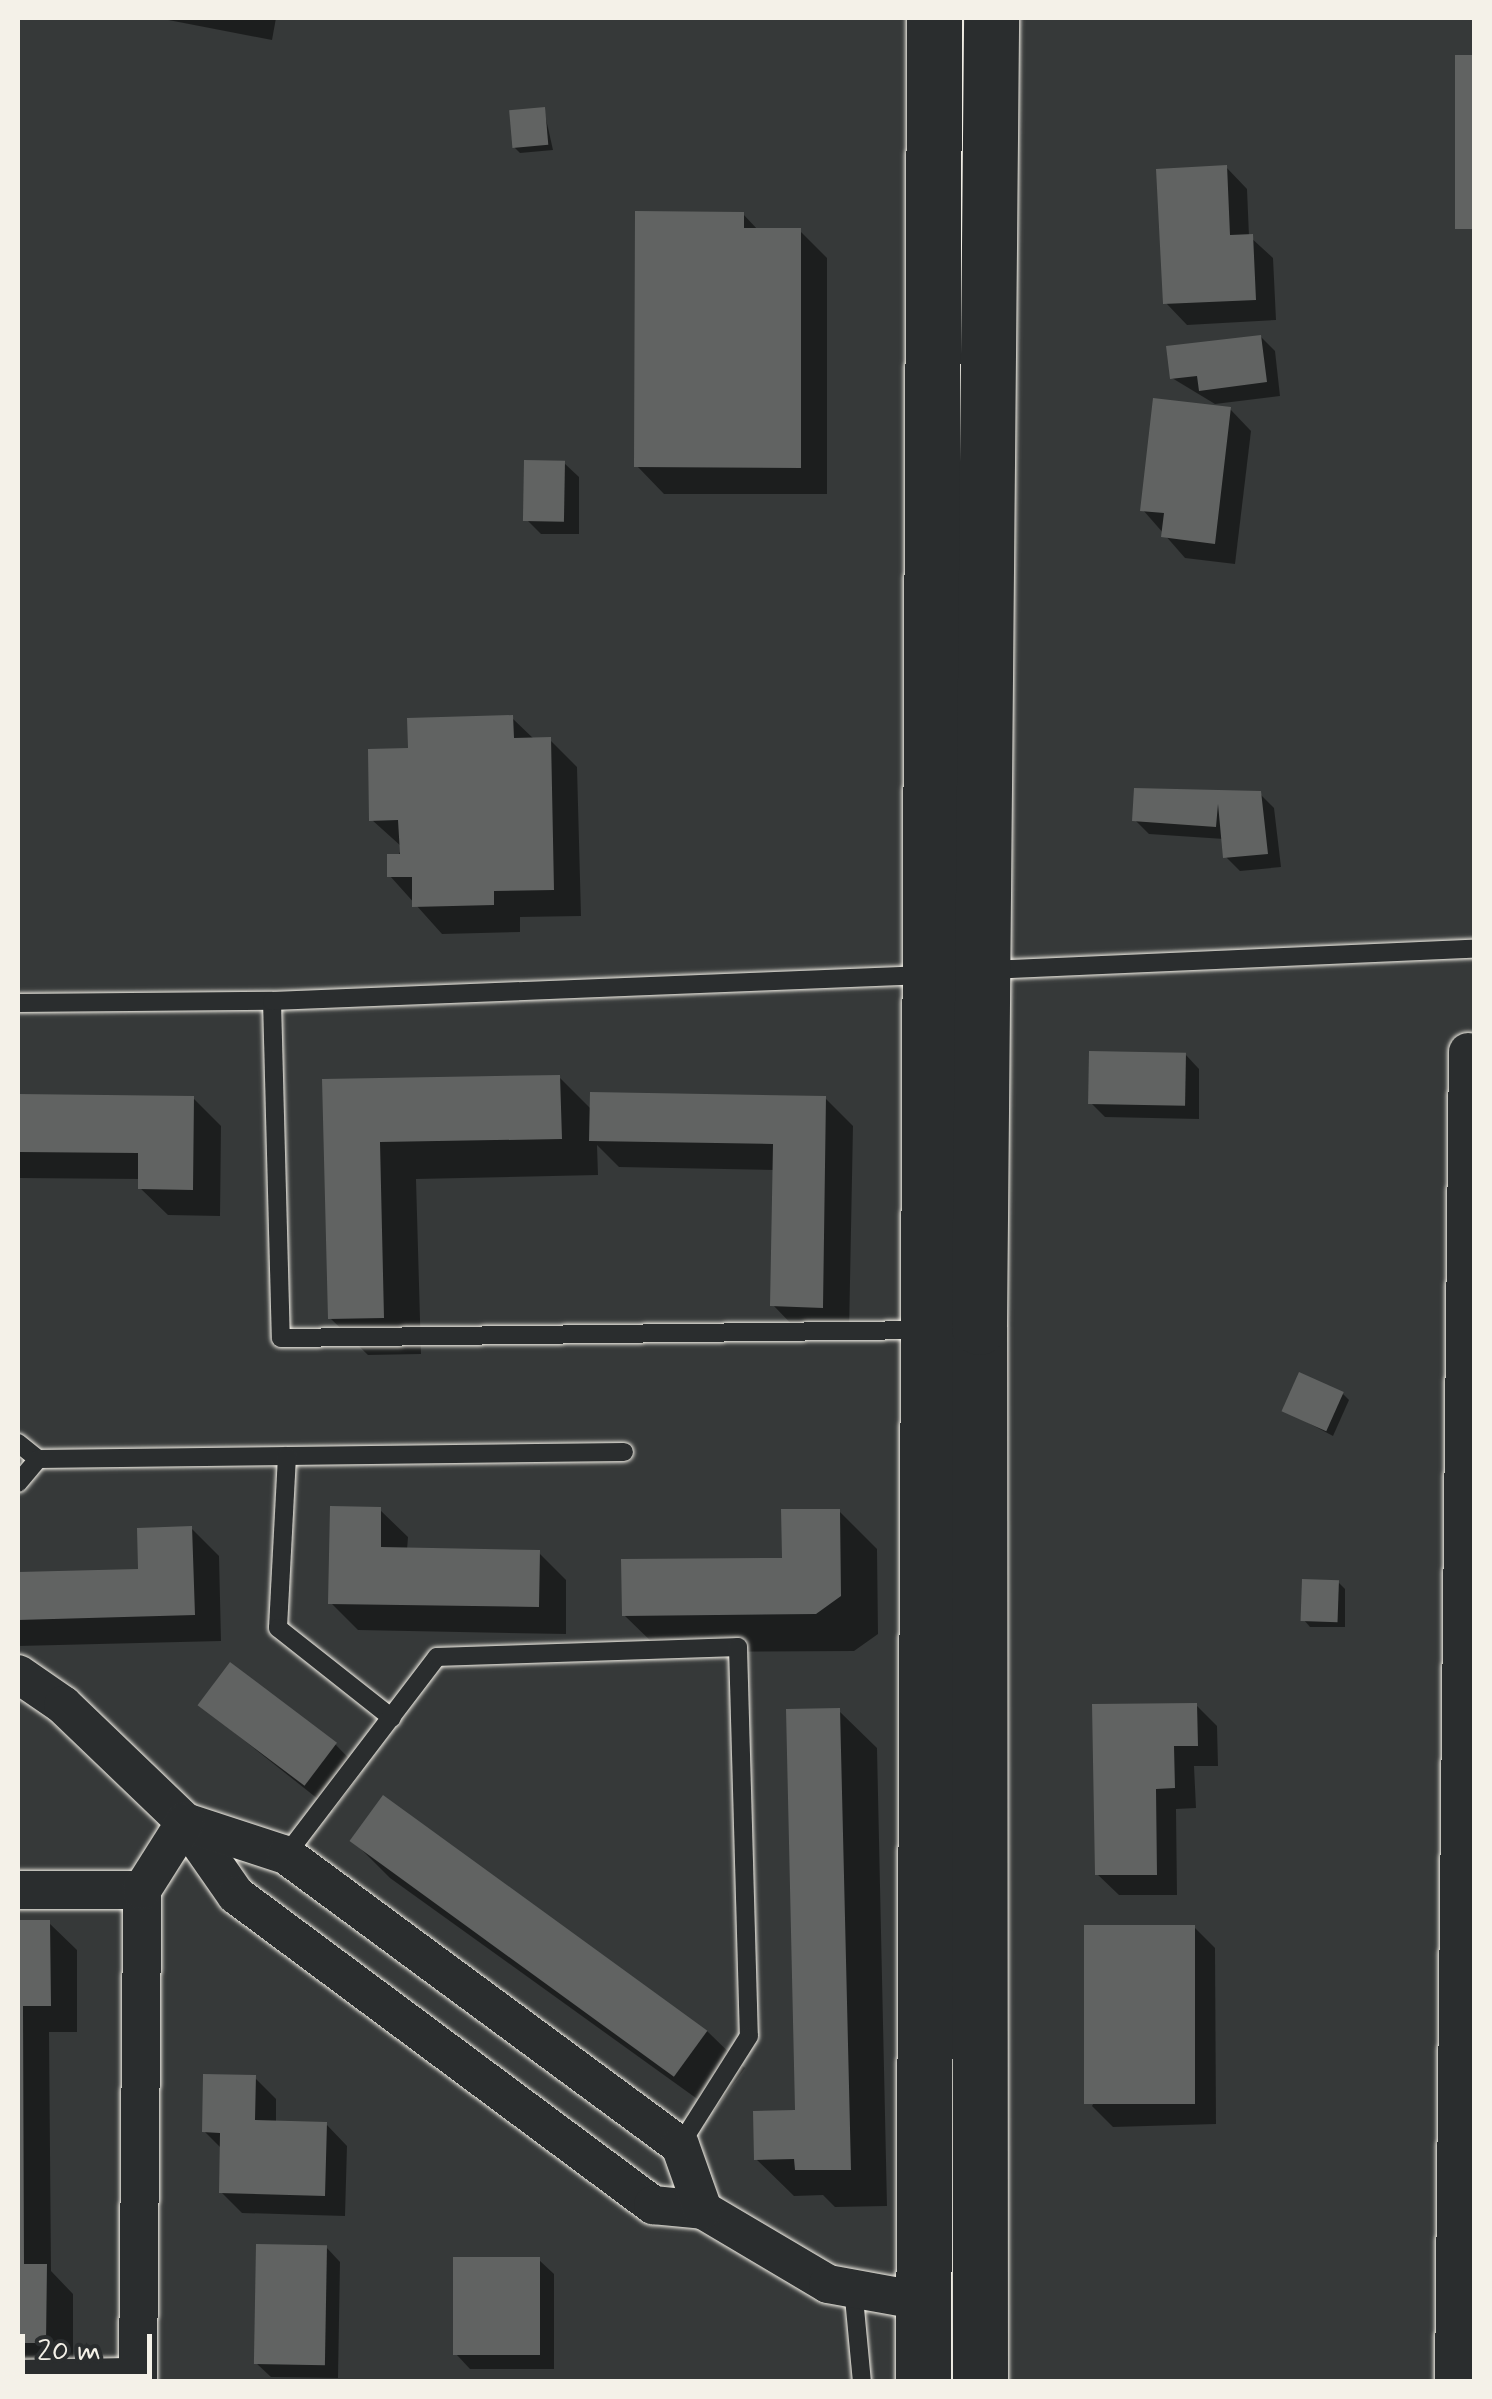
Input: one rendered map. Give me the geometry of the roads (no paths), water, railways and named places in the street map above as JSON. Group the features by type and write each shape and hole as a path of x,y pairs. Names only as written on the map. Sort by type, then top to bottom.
{"main road":[{"path":"934,18 956,972 978,1327 980,2382"},
{"path":"923,2382 928,1330 956,972 991,18"}],"street":[{"path":"1454,2382 1468,1052"},
{"path":"18,1674 63,1705 184,1822 236,1895 653,2205 703,2210 828,2284 922,2302"},
{"path":"184,1822 286,1854 680,2144 703,2210"},
{"path":"18,2379 138,2380 142,1890 184,1822"},
{"path":"18,1890 142,1890"}],"lane":[{"path":"18,1002 272,1001 1474,949"},
{"path":"272,1001 280,1338 928,1330"},
{"path":"18,1443 38,1458 624,1452"},
{"path":"286,1456 278,1628 392,1718"},
{"path":"18,1483 38,1458"},
{"path":"286,1854 438,1658 738,1647 749,2036 680,2144"},
{"path":"853,2286 862,2382"}]}
